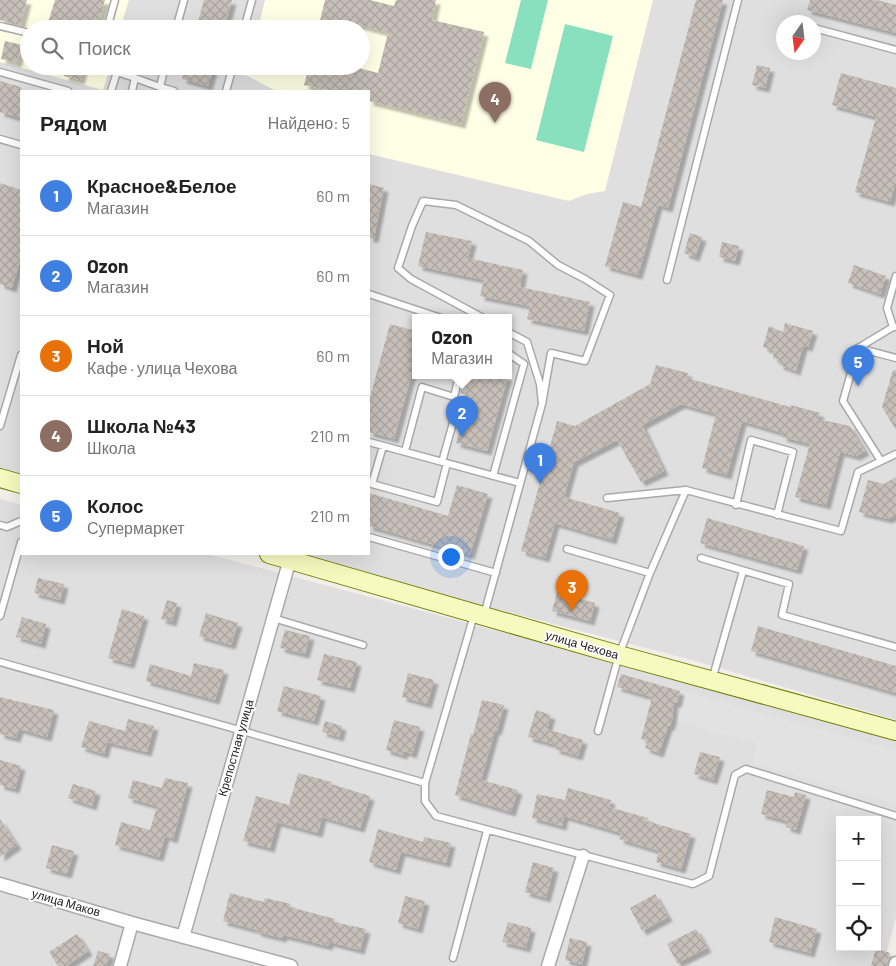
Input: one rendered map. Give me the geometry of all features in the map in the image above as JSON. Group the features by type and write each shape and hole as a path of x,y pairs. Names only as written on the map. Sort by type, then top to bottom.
{"street":[{"path":"0,478 20,484"},
{"name":"улица Чехова","path":"276,555 290,557 619,656 896,731"},
{"name":"Крепостная улица","path":"183,937 290,557"},
{"path":"548,966 583,856"},
{"name":"улица Маков","path":"0,884 132,923"},
{"path":"120,966 132,923 183,937 244,960 291,966"}],"lane":[{"path":"109,20 115,0"},
{"path":"178,20 184,0"},
{"path":"246,20 252,0"},
{"path":"667,280 738,0"},
{"path":"0,26 20,31"},
{"path":"821,30 896,50"},
{"path":"0,72 64,90"},
{"path":"111,90 115,75"},
{"path":"126,75 170,90"},
{"path":"160,87 163,75"},
{"path":"227,90 231,75"},
{"path":"132,90 135,78"},
{"path":"0,139 20,145"},
{"path":"476,314 411,279 398,268 412,226 424,201 456,205 529,241 558,265 610,295 585,361 551,353 542,404 496,573 479,615 425,783 424,801 436,816 693,884 709,876 735,776 746,769 896,816"},
{"path":"881,461 843,401 858,348 894,327 887,308 896,276"},
{"path":"370,294 429,314"},
{"path":"512,334 527,342 540,384 542,404"},
{"path":"858,348 896,358"},
{"path":"493,476 524,364 512,356"},
{"path":"0,426 20,358"},
{"path":"383,446 372,484 437,502 458,405 454,397 458,379"},
{"path":"405,451 422,387 454,397"},
{"path":"736,505 751,440 793,452 777,515"},
{"path":"370,442 520,483"},
{"path":"607,498 686,490 736,505 841,531 858,472 896,454"},
{"path":"598,731 619,656 650,573 686,490"},
{"path":"0,525 7,527 20,521"},
{"path":"370,537 496,573"},
{"path":"0,616 20,546"},
{"path":"567,549 650,573"},
{"path":"700,558 789,584 782,615 896,647"},
{"path":"712,681 743,570"},
{"path":"273,618 363,644"},
{"path":"0,662 425,783"},
{"path":"452,958 487,830"}],"shaded area":[{"path":"0,0 896,0 896,720 692,660 473,603 301,555 370,555 370,90 20,90 20,476 0,470"},
{"path":"0,0 129,0 123,20 20,20 20,67 0,62"},
{"path":"265,0 653,0 605,191 587,194 569,201 370,154 370,90 274,90 246,75 370,75 370,20 260,20"},
{"path":"48,75 107,75 103,90"},
{"path":"0,499 20,505 20,555 212,555 896,737 896,918 883,966 0,966"},
{"path":"681,690 896,751 896,804 752,763 757,744 672,720"}],"green space":[{"path":"521,0 548,0 531,69 505,63"},
{"path":"565,24 613,36 584,152 536,140"}],"building":[{"path":"0,0 27,0 22,20 20,20 20,26 0,20"},
{"path":"55,0 105,0 99,20 49,20"},
{"path":"204,0 232,0 226,20 198,20"},
{"path":"325,0 370,0 394,6 396,0 436,0 432,20 484,32 461,124 370,101 370,90 326,90 304,85 307,75 370,75 370,71 378,73 388,33 370,28 370,20 320,20"},
{"path":"696,0 723,0 668,208 658,205 638,275 605,266 623,202 641,207"},
{"path":"810,0 877,0 896,5 896,33 807,10"},
{"path":"5,41 20,45 17,63 1,59"},
{"path":"757,65 770,68 765,88 752,85"},
{"path":"841,73 896,88 896,181 890,202 855,192 876,117 832,105"},
{"path":"64,75 81,75 80,80"},
{"path":"183,75 211,75 208,86 182,79"},
{"path":"0,81 21,87 20,118 0,112"},
{"path":"0,183 20,190 20,260 12,288 0,284"},
{"path":"370,184 384,188 374,238 370,238"},
{"path":"426,232 472,241 468,258 523,270 520,287 590,302 584,331 527,319 530,306 480,296 484,280 418,266"},
{"path":"690,233 702,237 695,257 684,253"},
{"path":"722,242 739,246 735,261 719,257"},
{"path":"854,265 886,276 880,294 848,283"},
{"path":"785,323 813,331 808,347 803,346 796,371 779,365 780,360 773,358 774,351 763,347 769,326 783,332"},
{"path":"390,324 412,330 412,372 394,439 370,432 370,397"},
{"path":"656,365 688,373 687,378 790,407 791,405 820,413 818,419 850,426 865,451 856,456 840,452 826,505 795,497 810,444 782,437 783,433 742,421 727,475 702,468 716,414 681,404 642,425 664,471 641,482 617,440 574,462 564,497 620,513 612,540 555,523 545,558 521,551 557,421 575,426 650,384"},
{"path":"893,370 896,370 896,430 882,407"},
{"path":"463,379 507,379 487,451 456,443 469,395 460,393"},
{"path":"896,477 896,514 888,519 859,512 868,480 884,484"},
{"path":"457,485 488,494 470,555 370,526 370,493 448,516"},
{"path":"707,518 804,546 797,570 700,543"},
{"path":"38,578 64,584 60,600 34,593"},
{"path":"557,592 595,603 590,621 552,611"},
{"path":"167,600 177,603 172,622 161,619"},
{"path":"122,609 144,616 130,664 108,658"},
{"path":"206,613 238,623 231,645 199,636"},
{"path":"22,617 46,624 41,644 16,637"},
{"path":"758,626 896,666 896,693 751,651"},
{"path":"285,630 310,636 305,654 280,648"},
{"path":"324,654 357,662 350,688 317,680"},
{"path":"194,663 224,670 215,700 146,681 150,664 191,676"},
{"path":"408,673 434,680 427,704 402,697"},
{"path":"621,674 680,691 677,703 674,703 672,720 670,726 668,726 659,753 645,748 648,741 641,739 652,697 617,687"},
{"path":"284,686 321,696 314,721 277,711"},
{"path":"0,697 54,710 47,737 19,729 16,738 0,734"},
{"path":"482,700 504,705 481,780 518,790 511,812 455,795"},
{"path":"536,710 551,715 547,729 583,740 578,756 555,749 556,745 528,737"},
{"path":"128,719 154,726 147,752 107,742 104,754 81,747 89,721 125,731"},
{"path":"394,720 420,727 412,754 404,751 403,755 386,750"},
{"path":"325,721 342,726 339,737 322,732"},
{"path":"700,752 720,757 713,780 694,774"},
{"path":"0,760 21,766 15,789 0,785"},
{"path":"298,773 332,782 331,784 370,796 360,828 322,817 318,833 277,822 270,848 243,841 256,796 289,805"},
{"path":"165,778 188,783 173,839 165,836 159,857 115,845 121,822 150,830 157,806 128,798 133,780 162,788"},
{"path":"73,784 96,791 92,806 68,798"},
{"path":"568,788 611,800 609,807 648,818 647,821 691,834 681,869 656,862 659,851 619,839 621,833 564,816 562,826 532,818 537,794 565,800"},
{"path":"767,790 794,797 795,792 806,795 796,830 786,827 787,821 761,814"},
{"path":"0,819 17,845 0,857"},
{"path":"378,829 423,842 424,837 451,843 446,863 401,852 396,870 369,862"},
{"path":"52,845 74,851 67,874 46,868"},
{"path":"533,862 554,868 546,898 525,892"},
{"path":"230,893 264,902 265,898 291,904 290,907 335,919 334,922 366,929 360,950 329,942 328,946 283,935 282,938 223,921"},
{"path":"655,894 668,917 642,931 630,908"},
{"path":"405,896 425,901 418,929 398,923"},
{"path":"775,917 817,929 810,953 769,942"},
{"path":"508,922 531,928 526,948 502,942"},
{"path":"696,929 707,948 677,963 667,944"},
{"path":"77,934 88,951 66,966 58,966 49,952"},
{"path":"570,938 587,942 582,964 565,960"},
{"path":"881,950 890,953 886,966 871,966 875,951"},
{"path":"98,951 110,954 106,966 93,966"}],"place":[{"name":"Школа №43","path":"495,123"},
{"name":"Колос","path":"858,386"},
{"name":"Ozon","path":"462,437"},
{"name":"Красное&Белое","path":"540,484"},
{"name":"Ной","path":"572,611"}]}
